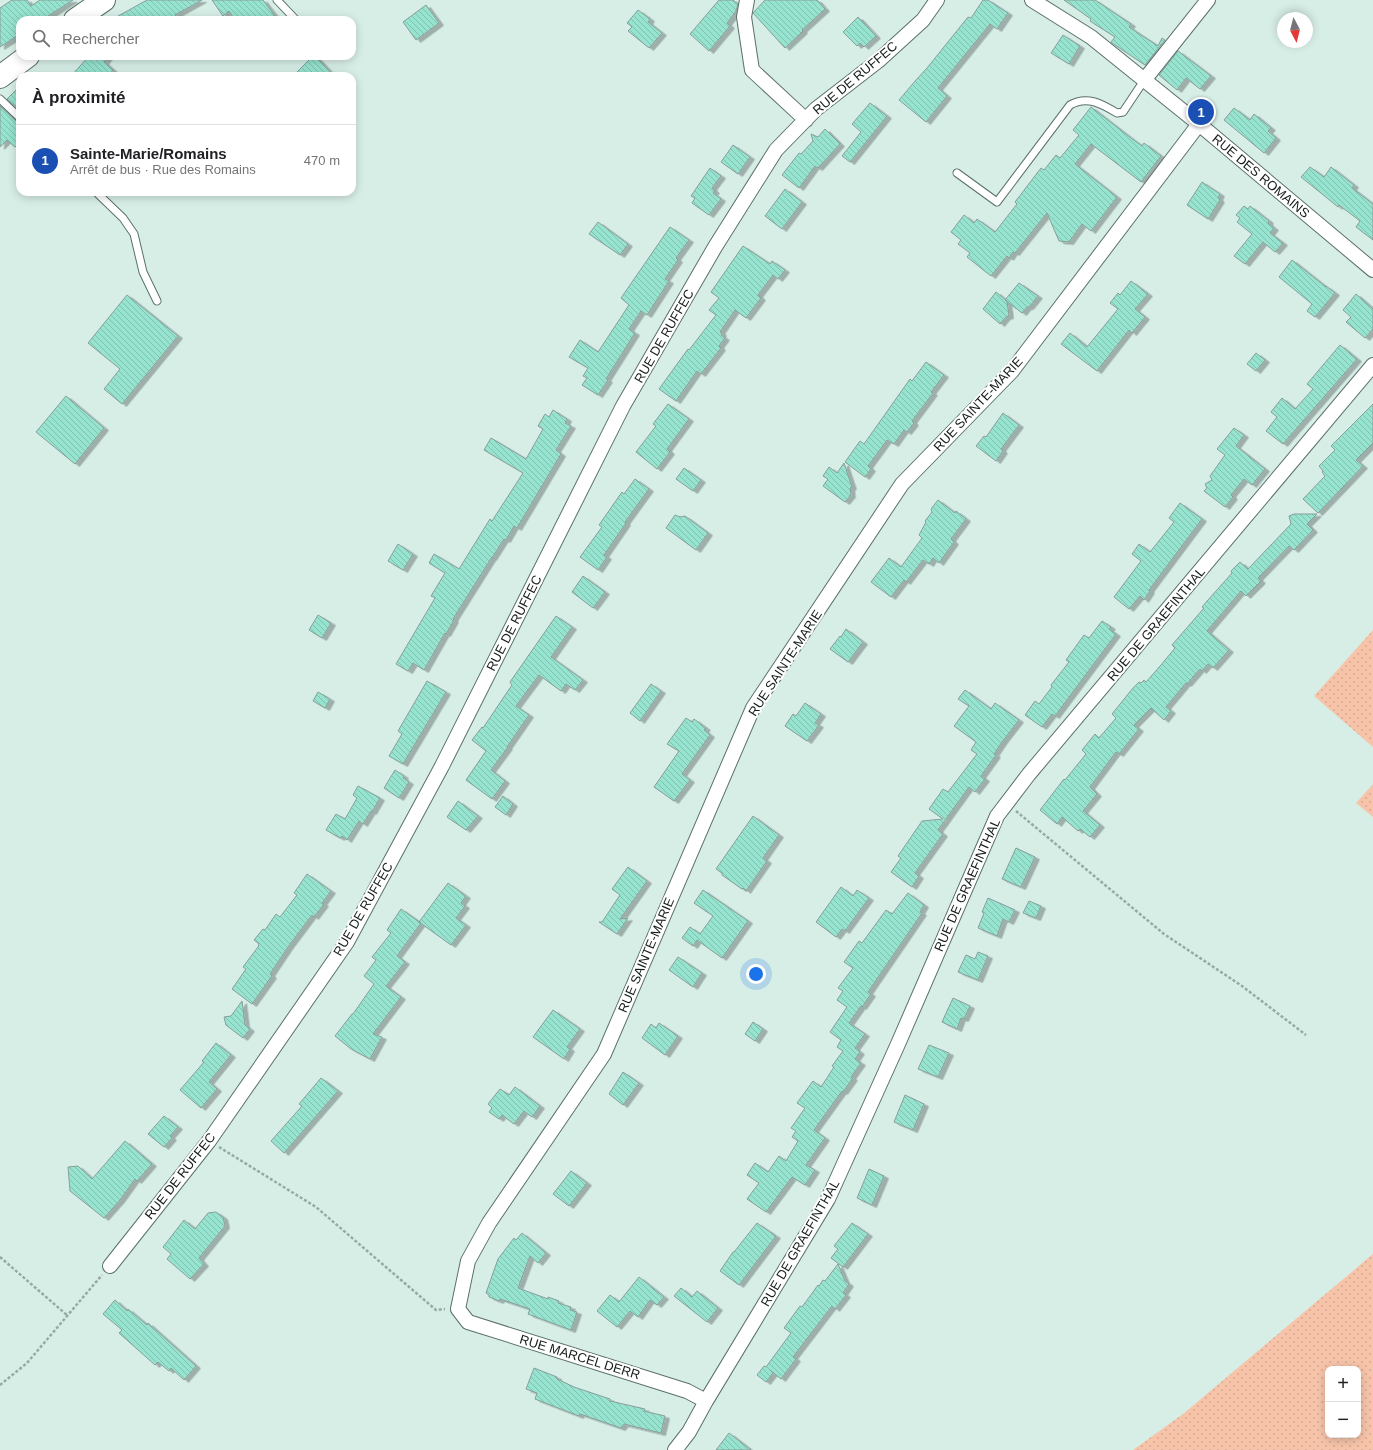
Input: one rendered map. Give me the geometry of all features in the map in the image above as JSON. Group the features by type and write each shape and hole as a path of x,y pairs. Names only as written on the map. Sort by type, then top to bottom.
{"main road":[{"path":"81,16 104,0"},
{"path":"0,77 23,60"}],"street":[{"path":"747,0 744,17 752,70 806,120"},
{"name":"RUE DE RUFFEC","path":"110,1266 209,1141 347,942 442,766 624,406 714,247 776,150 816,109 878,61 922,20 937,0"},
{"name":"RUE DES ROMAINS","path":"1032,0 1091,37 1199,124 1373,270"},
{"path":"1144,79 1208,0"},
{"name":"RUE SAINTE-MARIE","path":"458,1309 468,1261 489,1223 604,1054 753,708 902,484 1012,371 1199,124"},
{"name":"RUE DE GRAEFINTHAL","path":"675,1450 689,1432 706,1401 828,1199 898,1044 997,816 1029,774 1373,366"},
{"name":"RUE MARCEL DERR","path":"458,1309 468,1322 687,1391 706,1401"}],"lane":[{"path":"277,0 292,16"},
{"path":"957,173 996,202 1070,105 1077,101 1088,100 1099,102 1118,113 1123,112 1144,79"},
{"path":"0,99 16,114"},
{"path":"100,196 123,218 134,234 143,272 157,301"}],"path":[{"path":"1007,803 1164,934 1242,986 1306,1035"},
{"path":"209,1141 316,1208 436,1310 458,1309"},
{"path":"0,1258 68,1316"},
{"path":"0,1385 27,1364 110,1266"}],"shaded area":[{"path":"1373,630 1373,747 1314,696"},
{"path":"1373,784 1373,817 1356,803"},
{"path":"1373,1254 1373,1450 1133,1450 1183,1414"}],"building":[{"path":"12,0 27,0 31,6 40,0 73,0 48,16 16,16 16,37 0,47 0,8"},
{"path":"147,0 202,0 175,15 176,16 118,16"},
{"path":"212,0 263,0 275,16 232,16 229,11 223,16"},
{"path":"719,0 733,0 738,4 736,11 727,23 730,26 709,51 690,34"},
{"path":"765,0 817,0 825,9 785,48 753,13"},
{"path":"983,0 988,0 1008,13 997,29 990,24 938,88 947,96 926,122 899,100 968,17 971,18"},
{"path":"1064,0 1095,0 1131,24 1129,27 1158,46 1162,38 1165,40 1145,65 1111,42 1115,37 1090,21 1091,19"},
{"path":"426,5 439,23 416,40 403,22"},
{"path":"638,10 650,19 648,22 662,33 649,48 628,31 632,27 627,23"},
{"path":"858,17 876,36 864,47 860,43 857,46 843,32"},
{"path":"1063,35 1080,46 1069,64 1051,53"},
{"path":"1178,51 1211,76 1200,89 1186,78 1177,90 1159,75"},
{"path":"85,60 106,60 104,62 113,70 111,72 75,72"},
{"path":"309,60 319,60 330,72 297,72"},
{"path":"16,90 16,107 7,99"},
{"path":"870,103 887,116 850,162 842,156 861,132 852,124"},
{"path":"0,106 16,121 16,146 15,147 7,140 0,147"},
{"path":"1091,107 1142,146 1144,143 1161,156 1141,182 1091,144 1075,164 1117,197 1091,231 1082,224 1069,242 1059,241 1047,213 1015,253 1013,252 1009,258 1007,256 991,276 967,257 970,253 958,244 961,240 951,232 964,215 974,223 977,219 995,232 1017,204 1015,202 1041,168 1044,170 1056,155 1060,158 1079,135 1073,130"},
{"path":"1234,108 1250,120 1254,114 1271,128 1268,131 1276,138 1264,153 1224,120"},
{"path":"825,129 840,144 818,168 815,166 799,188 782,175 799,153 801,154 813,141 811,134 818,137"},
{"path":"733,145 750,157 738,174 721,162"},
{"path":"1310,167 1324,177 1331,167 1354,185 1352,188 1373,204 1373,240 1356,227 1360,221 1339,205 1338,207 1301,177"},
{"path":"710,168 721,176 712,188 715,191 713,193 721,199 709,215 692,203 695,198 691,196"},
{"path":"1202,182 1220,194 1218,198 1220,200 1208,219 1187,205"},
{"path":"785,189 802,202 782,229 765,216"},
{"path":"1244,206 1248,209 1250,206 1269,221 1268,223 1274,228 1270,233 1283,243 1275,252 1263,242 1245,264 1234,256 1252,234 1237,222 1240,218 1236,215"},
{"path":"598,222 628,244 620,255 589,234"},
{"path":"670,227 689,240 676,258 678,260 665,279 669,281 647,315 641,311 629,329 635,333 606,379 608,380 598,395 582,385 587,378 583,376 588,368 569,357 580,340 598,352 629,305 621,298"},
{"path":"743,246 770,264 772,261 785,270 778,279 773,275 758,295 761,298 746,318 735,310 720,332 725,338 719,346 721,348 701,374 697,371 676,401 659,389 688,349 689,350 716,315 709,310 719,298 711,292"},
{"path":"1292,260 1335,293 1315,317 1307,311 1312,304 1279,277"},
{"path":"1131,281 1148,294 1135,309 1145,317 1132,333 1129,330 1097,371 1061,344 1070,333 1087,347 1118,309 1110,303 1118,293 1120,295"},
{"path":"1019,283 1038,296 1022,313 1005,300"},
{"path":"996,292 1007,301 1009,316 1006,317 1000,324 983,309"},
{"path":"1356,294 1373,309 1373,329 1365,338 1346,322 1351,317 1343,310"},
{"path":"127,295 178,336 122,404 104,389 120,369 88,343"},
{"path":"1340,345 1357,359 1283,444 1266,431 1277,417 1271,412 1282,398 1295,409 1313,389 1307,384"},
{"path":"1256,353 1265,360 1256,371 1247,364"},
{"path":"926,362 944,375 931,392 933,393 912,421 914,423 907,432 904,430 894,444 887,440 868,466 871,469 865,477 845,462 860,441 864,444 910,379 912,381"},
{"path":"66,396 104,428 75,464 36,432"},
{"path":"668,404 689,419 667,449 670,452 657,469 636,452 656,426 653,424"},
{"path":"1373,404 1373,443 1356,460 1363,466 1318,513 1303,499 1325,476 1319,466 1335,450 1331,446"},
{"path":"553,410 567,419 565,423 571,426 556,450 561,454 517,528 514,526 506,540 504,539 492,557 453,619 454,620 424,670 413,663 408,671 396,664 435,598 431,596 445,573 429,563 434,554 459,569 490,519 492,521 523,473 484,450 491,438 526,459 543,429 538,426 545,414 549,417"},
{"path":"1003,413 1019,425 1001,449 1003,451 996,461 976,446 984,436 986,437"},
{"path":"1234,428 1244,435 1236,446 1265,469 1252,485 1244,479 1231,495 1233,497 1225,507 1204,491 1207,488 1205,484 1212,480 1210,476 1225,455 1217,449"},
{"path":"844,463 852,487 850,488 851,495 845,502 823,486 828,479 823,476 829,467 837,473"},
{"path":"684,468 701,480 693,491 676,479"},
{"path":"635,479 649,489 625,522 626,523 604,555 607,557 598,570 580,557 602,527 599,525 622,492 624,494"},
{"path":"938,500 955,513 956,511 966,519 951,539 954,542 939,563 933,558 929,564 923,560 906,582 904,580 891,597 871,582 889,558 901,567 922,538 919,535 926,522 925,521 932,512 931,509"},
{"path":"1180,503 1202,519 1149,590 1150,591 1144,600 1140,596 1129,609 1114,597 1141,561 1132,554 1139,544 1150,552 1174,522 1169,518"},
{"path":"1294,514 1317,514 1307,524 1313,530 1294,550 1289,546 1258,578 1261,581 1246,596 1241,591 1207,631 1229,650 1213,668 1208,664 1202,671 1200,669 1187,684 1186,683 1166,707 1171,711 1164,720 1151,708 1134,725 1139,729 1119,754 1116,752 1090,787 1097,794 1083,811 1100,825 1090,837 1080,829 1078,831 1062,817 1057,824 1040,810 1086,754 1082,750 1095,734 1099,738 1116,718 1112,714 1133,688 1139,682 1141,683 1144,680 1146,682 1161,665 1175,648 1172,645 1204,608 1202,607 1232,573 1231,571 1240,562 1248,569 1291,524 1289,516"},
{"path":"675,515 680,517 685,516 708,533 696,550 666,528"},
{"path":"398,544 413,554 403,570 388,561"},
{"path":"583,576 605,592 593,608 572,592"},
{"path":"318,615 331,623 322,638 309,630"},
{"path":"556,616 572,627 551,657 583,680 575,690 566,684 561,691 539,675 516,706 529,715 491,770 505,781 492,799 466,780 486,751 472,740 482,727 483,728 512,685 510,682"},
{"path":"1102,621 1111,627 1109,629 1116,634 1055,716 1052,714 1042,727 1025,715 1035,701 1039,704 1052,687 1051,685 1069,662 1066,660 1084,635 1089,638"},
{"path":"846,629 863,642 848,662 830,649"},
{"path":"427,681 446,692 403,764 389,756 402,734 398,731"},
{"path":"651,684 661,691 640,721 630,713"},
{"path":"965,690 991,709 995,703 1019,720 1002,742 994,754 996,755 981,776 985,779 975,792 969,787 938,830 943,834 915,873 919,876 912,887 891,872 901,858 898,856 922,821 943,819 929,809 943,789 948,792 977,754 971,750 976,742 954,726 969,706 958,699"},
{"path":"318,692 330,699 325,708 313,701"},
{"path":"805,703 821,714 815,723 819,725 807,741 785,726 793,714 796,716"},
{"path":"686,718 692,722 694,719 706,728 704,730 710,735 682,774 690,780 674,801 654,787 679,751 667,744"},
{"path":"395,770 404,776 403,778 409,782 399,798 384,788"},
{"path":"358,786 380,798 363,824 359,821 347,840 342,836 340,838 326,830 336,814 345,819 357,798 353,795"},
{"path":"503,796 513,804 506,815 495,807"},
{"path":"458,801 478,816 466,830 447,817"},
{"path":"753,816 779,835 763,858 767,861 746,891 722,875 722,873 716,869"},
{"path":"1016,848 1035,857 1021,887 1002,879"},
{"path":"628,867 647,881 620,919 628,918 617,934 599,922 602,922 620,895 612,889"},
{"path":"307,874 331,891 322,903 324,904 314,917 312,915 288,947 270,974 272,976 252,1004 232,989 246,969 243,967 258,947 259,944 254,940 263,929 265,930 276,914 280,917 297,895 294,893"},
{"path":"448,883 466,896 461,903 465,906 456,918 466,925 451,945 419,922"},
{"path":"841,887 853,896 857,890 869,898 845,931 842,929 836,937 816,922"},
{"path":"703,890 748,921 722,958 697,940 693,946 682,938 690,927 700,934 713,916 694,903"},
{"path":"908,893 924,905 920,912 922,913 868,992 871,994 849,1023 865,1034 855,1048 860,1052 855,1059 861,1063 851,1077 853,1078 814,1130 825,1138 806,1165 815,1170 805,1185 792,1177 766,1212 747,1199 759,1183 747,1175 755,1163 768,1172 779,1156 786,1161 798,1141 792,1137 796,1131 791,1128 805,1108 797,1103 813,1081 821,1087 834,1067 832,1066 843,1051 837,1047 841,1040 830,1032 847,1007 837,1000 843,991 838,988 853,968 844,962 859,941 862,943 886,910 892,914"},
{"path":"988,898 1015,910 1009,922 1003,919 997,936 978,928 984,913 982,912"},
{"path":"1029,901 1041,906 1036,918 1023,913"},
{"path":"401,909 421,923 397,956 405,962 386,986 401,997 373,1034 382,1037 370,1059 351,1049 335,1036 353,1014 374,984 364,976 376,960 372,957 391,933 387,930"},
{"path":"978,952 988,956 978,980 958,972 966,955 975,959"},
{"path":"678,957 702,973 693,987 669,970"},
{"path":"953,998 970,1006 964,1019 961,1018 957,1029 942,1022"},
{"path":"242,1001 245,1025 250,1029 243,1038 226,1025 224,1017 231,1016"},
{"path":"553,1010 580,1029 567,1047 570,1049 564,1059 533,1037"},
{"path":"753,1022 763,1029 755,1041 745,1034"},
{"path":"659,1023 678,1036 665,1055 642,1038 651,1024 656,1028"},
{"path":"216,1043 231,1055 209,1082 217,1089 201,1108 180,1090 204,1062 202,1061"},
{"path":"929,1045 949,1053 938,1077 918,1069"},
{"path":"623,1072 639,1083 623,1105 609,1094"},
{"path":"321,1078 338,1091 284,1153 271,1141 302,1106 299,1104"},
{"path":"515,1087 540,1106 532,1117 524,1111 514,1124 502,1115 499,1119 489,1112 492,1108 488,1104 500,1089 509,1095"},
{"path":"905,1095 924,1104 913,1130 894,1122"},
{"path":"164,1116 178,1127 170,1136 172,1138 164,1147 148,1134"},
{"path":"125,1141 152,1164 137,1181 135,1179 120,1200 104,1218 70,1191 68,1167 78,1166 92,1179"},
{"path":"869,1169 884,1176 872,1205 857,1198"},
{"path":"571,1171 587,1183 569,1206 553,1194"},
{"path":"216,1212 223,1217 225,1226 199,1258 204,1264 190,1279 167,1259 171,1254 163,1247 184,1220 195,1229 208,1213"},
{"path":"757,1223 776,1236 739,1285 720,1271 733,1252"},
{"path":"852,1223 868,1234 843,1267 831,1258 838,1249 834,1246"},
{"path":"522,1233 546,1253 538,1263 530,1256 518,1288 548,1299 548,1297 559,1301 558,1303 571,1307 570,1310 577,1312 571,1330 528,1314 530,1309 500,1299 499,1301 489,1297 486,1293 498,1259 514,1238 516,1240"},
{"path":"838,1264 845,1281 849,1284 843,1293 846,1295 835,1309 832,1306 793,1357 796,1359 781,1379 770,1370 773,1373 766,1382 757,1375 764,1366 766,1367 791,1333 784,1328 800,1306 802,1307 818,1285 819,1286 823,1280 825,1281"},
{"path":"639,1277 664,1297 657,1305 650,1300 638,1317 630,1311 617,1327 597,1311 610,1295 619,1302"},
{"path":"681,1288 692,1297 697,1291 718,1308 707,1322 674,1296"},
{"path":"115,1300 127,1311 128,1309 147,1325 148,1323 196,1366 184,1380 171,1368 169,1371 158,1362 155,1365 119,1333 122,1330 103,1314"},
{"path":"534,1368 557,1377 557,1379 574,1387 610,1399 610,1401 645,1409 644,1411 665,1416 661,1433 624,1424 621,1428 580,1414 579,1416 535,1399 537,1393 526,1389"},
{"path":"729,1433 751,1450 716,1450"}],"place":[{"name":"Sainte-Marie/Romains","path":"1201,112"}]}
